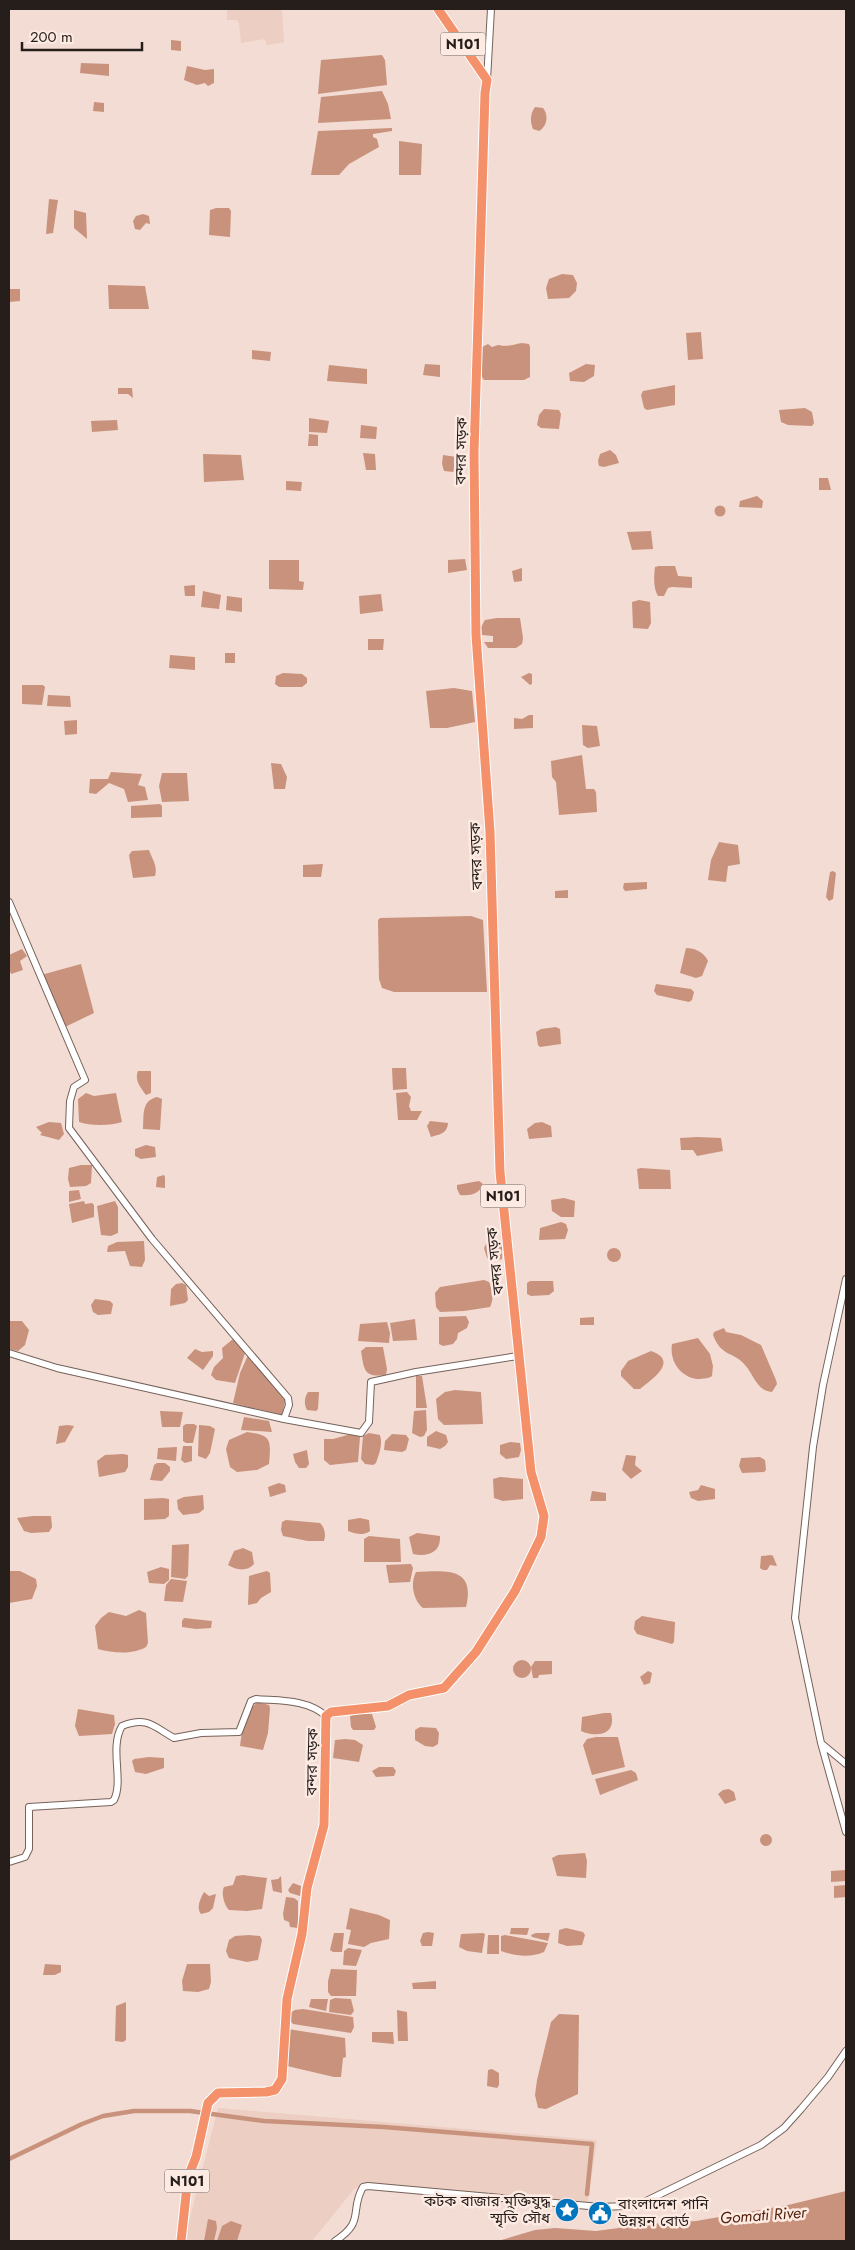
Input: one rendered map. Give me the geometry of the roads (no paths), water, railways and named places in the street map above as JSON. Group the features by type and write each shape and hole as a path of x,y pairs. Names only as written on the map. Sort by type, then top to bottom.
{"highway":[{"name":"N101","path":"438,9 487,80"},
{"name":"বন্দর সড়ক","path":"181,2241 188,2177 196,2157 212,2097 218,2093 266,2092 275,2090 282,2078 287,1999 302,1934 307,1888 324,1825 326,1716 331,1712 388,1706 409,1695 444,1688 476,1652 515,1591 541,1537 544,1516 531,1472 500,1172 490,832 476,635 474,453 484,93 487,80"}],"street":[{"path":"487,80 491,9"},
{"path":"9,902 85,1080 74,1087 70,1101 69,1128 152,1239 288,1398 289,1405 284,1419"},
{"path":"846,1279 822,1385 812,1447 795,1618 821,1743 846,1832"},
{"path":"9,1353 57,1368 284,1419 361,1433 369,1422 371,1382 416,1372 518,1356"},
{"path":"9,1862 25,1857 29,1849 29,1806 111,1802 114,1800 116,1746 122,1726 130,1723 152,1723 174,1738 201,1733 239,1732 251,1701 256,1698 304,1704 319,1710 326,1716"},
{"path":"821,1743 846,1764"},
{"path":"335,2241 346,2234 353,2226 360,2192 363,2187 368,2186 600,2206 628,2206 644,2202 761,2145 784,2128 828,2077 846,2051"}],"water":[{"path":"171,40 181,41 181,51 171,50"},
{"path":"382,55 385,60 387,85 318,94 321,60"},
{"path":"81,63 109,64 109,76 80,73"},
{"path":"187,66 205,70 214,69 214,83 208,86 205,83 197,85 184,80"},
{"path":"382,91 388,104 391,119 318,123 321,97"},
{"path":"94,102 104,103 104,112 93,111"},
{"path":"535,107 543,108 546,114 544,127 539,131 533,129 531,124 531,115"},
{"path":"392,128 392,131 373,134 373,137 377,139 379,147 349,164 339,175 311,175 318,131"},
{"path":"399,141 422,144 421,175 399,175"},
{"path":"49,199 58,200 53,233 46,234"},
{"path":"229,208 231,211 230,237 209,235 210,210"},
{"path":"74,210 86,213 87,239 74,228"},
{"path":"143,214 149,216 150,224 146,223 140,230 135,229 133,221 136,216"},
{"path":"562,274 573,275 577,283 576,291 569,298 548,299 546,288 549,279"},
{"path":"108,285 145,286 149,309 109,309"},
{"path":"9,289 20,289 20,301 9,302"},
{"path":"701,332 703,359 688,360 686,333"},
{"path":"522,343 529,344 530,347 530,377 524,380 484,380 482,377 482,347 488,344 492,347"},
{"path":"252,350 271,352 270,361 252,359"},
{"path":"425,364 440,365 440,377 423,375"},
{"path":"586,364 595,365 594,376 584,382 570,381 569,373"},
{"path":"329,365 367,369 367,384 327,381"},
{"path":"675,385 675,405 647,410 644,408 641,395 643,391"},
{"path":"118,388 132,388 133,398 128,394 118,394"},
{"path":"805,408 812,412 814,423 812,426 788,425 781,422 779,410"},
{"path":"544,409 559,410 561,414 559,429 541,428 537,425 539,415"},
{"path":"309,418 329,421 327,433 309,432"},
{"path":"117,420 118,430 92,432 91,421"},
{"path":"361,425 377,427 376,439 360,438"},
{"path":"309,434 318,435 318,446 308,446"},
{"path":"610,450 616,455 619,463 604,467 599,466 600,454"},
{"path":"363,453 375,454 376,470 366,470"},
{"path":"203,454 241,455 244,480 204,482"},
{"path":"443,455 463,458 466,461 464,473 444,471 442,464"},
{"path":"819,478 828,478 831,490 819,490"},
{"path":"286,481 302,482 301,491 286,490"},
{"path":"757,496 763,501 762,508 739,507 740,501"},
{"path":"720,505 726,511 720,517 714,511"},
{"path":"651,531 653,549 632,550 627,532"},
{"path":"465,559 467,570 448,573 448,560"},
{"path":"269,560 299,560 299,581 304,582 303,590 269,589"},
{"path":"675,566 678,576 692,577 692,588 672,587 668,588 664,596 658,596 654,578 655,567"},
{"path":"522,568 522,581 514,582 512,571"},
{"path":"195,585 195,596 185,596 184,586"},
{"path":"203,591 221,595 219,609 201,607"},
{"path":"381,594 383,611 360,614 359,596"},
{"path":"227,596 242,598 242,612 226,610"},
{"path":"639,600 650,602 651,623 648,629 633,628 632,602"},
{"path":"520,618 522,644 516,648 488,648 484,642 493,642 493,636 482,635 481,627 485,620"},
{"path":"368,639 384,639 383,650 368,650"},
{"path":"225,653 235,653 235,663 225,663"},
{"path":"170,655 195,657 195,670 169,668"},
{"path":"283,673 302,674 307,678 307,683 302,687 279,687 275,684 276,676"},
{"path":"529,673 532,674 532,684 530,685 521,677"},
{"path":"22,685 43,685 45,687 42,705 22,704"},
{"path":"454,688 472,691 475,722 447,728 430,728 426,691"},
{"path":"48,695 70,696 71,707 47,706"},
{"path":"533,715 533,728 514,729 514,718 522,719"},
{"path":"77,720 77,734 65,735 64,721"},
{"path":"582,725 597,726 600,746 588,748 583,745"},
{"path":"582,755 586,789 594,789 596,792 597,812 559,815 556,782 552,777 551,761"},
{"path":"271,763 281,764 287,777 285,789 274,789"},
{"path":"111,772 142,774 138,785 145,787 148,800 128,802 124,789 109,783 96,794 89,793 90,779 108,779"},
{"path":"162,773 187,773 189,801 162,802 159,786"},
{"path":"160,804 162,806 162,817 131,818 131,806"},
{"path":"719,842 738,845 740,864 728,866 726,882 708,880 711,860"},
{"path":"149,850 155,866 155,876 133,878 129,855 132,851"},
{"path":"323,864 321,877 303,877 303,865"},
{"path":"830,872 836,873 833,899 829,901 826,897"},
{"path":"647,882 647,889 625,891 623,888 624,883"},
{"path":"568,890 568,898 555,898 555,891"},
{"path":"471,916 483,920 487,992 394,992 382,988 379,979 378,920 380,918"},
{"path":"686,948 699,951 708,961 702,976 696,978 680,973"},
{"path":"22,949 27,956 20,961 23,970 11,974 9,955"},
{"path":"81,964 94,1013 65,1027 41,975"},
{"path":"656,984 691,989 694,992 692,1000 689,1002 657,995 654,991"},
{"path":"556,1027 560,1029 561,1044 540,1047 536,1032 541,1029"},
{"path":"392,1068 406,1068 407,1089 393,1090"},
{"path":"138,1071 151,1071 151,1093 146,1095 140,1087 137,1081"},
{"path":"407,1092 411,1097 409,1106 411,1111 422,1111 417,1120 398,1120 396,1093"},
{"path":"86,1093 94,1096 116,1093 122,1122 100,1125 79,1122 78,1099"},
{"path":"157,1097 162,1099 160,1130 143,1129 144,1109 148,1102"},
{"path":"430,1121 448,1123 443,1133 431,1137 427,1126"},
{"path":"49,1122 61,1123 64,1134 59,1140 40,1135 42,1133 36,1127"},
{"path":"542,1122 551,1126 552,1137 529,1139 527,1129 535,1123"},
{"path":"680,1138 721,1138 723,1151 697,1156 693,1150 681,1150"},
{"path":"146,1145 155,1147 156,1157 141,1159 135,1156 135,1149"},
{"path":"92,1165 91,1183 86,1186 70,1187 68,1179 69,1168"},
{"path":"637,1169 670,1170 671,1189 639,1189"},
{"path":"164,1175 165,1188 156,1187 157,1177"},
{"path":"479,1181 483,1184 480,1190 471,1195 460,1195 457,1185"},
{"path":"79,1190 81,1199 69,1202 69,1191"},
{"path":"564,1198 575,1201 574,1217 561,1217 552,1211 551,1200"},
{"path":"84,1201 85,1204 92,1203 94,1205 94,1217 72,1223 69,1204"},
{"path":"115,1201 118,1207 118,1233 111,1236 101,1235 97,1206"},
{"path":"561,1222 566,1224 568,1230 565,1239 539,1240 540,1228"},
{"path":"144,1241 145,1260 142,1267 130,1266 125,1251 107,1252 108,1246 117,1242"},
{"path":"491,1241 502,1244 502,1259 491,1262 487,1258 484,1248 487,1242"},
{"path":"614,1248 619,1250 621,1255 619,1260 614,1262 609,1260 607,1255 609,1250"},
{"path":"484,1280 489,1282 492,1291 490,1307 440,1312 436,1307 435,1293 440,1287"},
{"path":"530,1281 553,1281 554,1291 549,1295 531,1296 527,1294 527,1283"},
{"path":"182,1283 186,1285 188,1300 185,1303 170,1306 171,1289 176,1284"},
{"path":"95,1299 110,1301 113,1304 111,1314 98,1315 93,1312 91,1305"},
{"path":"466,1316 469,1322 467,1328 458,1333 457,1339 453,1344 443,1346 439,1344 439,1317"},
{"path":"594,1317 594,1325 580,1325 580,1318"},
{"path":"415,1319 417,1340 393,1341 390,1323"},
{"path":"9,1321 22,1321 29,1330 25,1345 18,1351 9,1349"},
{"path":"387,1322 390,1333 389,1343 358,1341 360,1324"},
{"path":"724,1328 726,1332 741,1335 761,1345 777,1384 772,1392 759,1386 741,1361 724,1351 716,1342 713,1335 714,1332"},
{"path":"698,1338 710,1354 713,1366 712,1376 708,1378 694,1378 682,1373 673,1357 672,1344"},
{"path":"233,1339 245,1353 235,1383 216,1380 211,1375 214,1367 223,1358 222,1348"},
{"path":"366,1347 383,1347 387,1369 386,1375 373,1375 366,1371 361,1351"},
{"path":"195,1349 202,1352 213,1351 213,1356 203,1370 187,1358"},
{"path":"651,1351 659,1355 663,1360 663,1365 656,1376 650,1381 640,1389 634,1389 621,1376 621,1371 628,1361"},
{"path":"248,1355 286,1398 282,1415 233,1403 240,1373"},
{"path":"416,1376 422,1376 427,1408 416,1408"},
{"path":"455,1390 481,1392 483,1424 444,1425 438,1419 436,1399 445,1392"},
{"path":"308,1392 319,1392 318,1409 316,1411 307,1410 306,1408 305,1399"},
{"path":"426,1410 427,1430 424,1436 420,1437 412,1433 414,1411"},
{"path":"160,1411 183,1412 180,1427 162,1427"},
{"path":"244,1417 269,1421 272,1432 241,1430"},
{"path":"186,1424 197,1426 193,1443 183,1441 183,1426"},
{"path":"199,1425 210,1426 215,1429 210,1453 206,1459 198,1456"},
{"path":"59,1426 74,1426 65,1442 56,1444"},
{"path":"436,1431 446,1435 448,1442 440,1449 427,1446 427,1437"},
{"path":"247,1432 261,1435 268,1440 270,1444 269,1464 257,1470 237,1472 230,1467 226,1449 229,1440"},
{"path":"369,1433 380,1435 381,1439 376,1463 373,1465 365,1464 361,1459 363,1436"},
{"path":"351,1434 360,1437 358,1462 330,1465 324,1460 324,1439 333,1439"},
{"path":"392,1434 406,1435 409,1439 406,1450 402,1452 384,1450 385,1441"},
{"path":"510,1442 520,1443 519,1457 506,1459 500,1454 500,1445"},
{"path":"183,1446 192,1446 192,1461 185,1463 181,1460"},
{"path":"177,1447 176,1461 157,1459 158,1448"},
{"path":"307,1450 309,1464 306,1468 299,1468 293,1454"},
{"path":"105,1455 128,1455 128,1467 125,1472 99,1477 97,1461"},
{"path":"626,1455 636,1456 635,1465 642,1471 631,1479 622,1470"},
{"path":"760,1457 765,1460 766,1470 764,1472 742,1473 739,1466 741,1458"},
{"path":"165,1463 170,1467 170,1471 162,1481 150,1480 154,1465"},
{"path":"500,1477 523,1479 523,1499 503,1501 494,1498 493,1479"},
{"path":"279,1483 285,1485 286,1492 270,1497 268,1487"},
{"path":"701,1485 715,1489 715,1499 698,1501 691,1498 689,1492 698,1490"},
{"path":"592,1491 606,1493 606,1501 590,1501"},
{"path":"203,1495 204,1509 199,1513 183,1515 178,1509 177,1500 184,1497"},
{"path":"144,1499 169,1499 169,1516 165,1519 144,1520"},
{"path":"51,1516 52,1527 49,1532 31,1533 24,1531 17,1518"},
{"path":"360,1518 369,1520 370,1531 360,1534 348,1531 348,1520"},
{"path":"286,1520 320,1523 325,1532 324,1541 308,1541 283,1536 281,1530 282,1522"},
{"path":"417,1533 440,1536 440,1542 436,1550 423,1555 413,1554 409,1537"},
{"path":"369,1536 400,1539 401,1562 364,1562 364,1539"},
{"path":"189,1544 188,1576 185,1579 171,1577 172,1545"},
{"path":"243,1548 252,1552 254,1564 251,1567 241,1569 228,1565 234,1551"},
{"path":"771,1555 777,1566 770,1565 767,1570 760,1568 761,1556"},
{"path":"411,1564 413,1568 410,1582 389,1583 386,1565"},
{"path":"161,1567 169,1569 169,1580 164,1584 149,1583 147,1572"},
{"path":"9,1571 20,1571 36,1579 37,1586 32,1599 9,1603"},
{"path":"267,1571 270,1573 271,1592 257,1603 248,1605 249,1576"},
{"path":"416,1572 447,1572 462,1578 466,1584 468,1594 466,1607 423,1608 417,1601 413,1586"},
{"path":"171,1579 187,1581 183,1602 164,1601 166,1585"},
{"path":"139,1610 146,1613 148,1643 146,1647 141,1650 122,1653 98,1649 95,1626 101,1618 109,1612 126,1616"},
{"path":"642,1616 675,1622 674,1642 672,1644 637,1634 634,1629 635,1621"},
{"path":"184,1618 212,1621 211,1628 196,1629 182,1627"},
{"path":"522,1660 528,1663 531,1669 528,1675 522,1678 516,1675 513,1669 516,1663"},
{"path":"535,1661 552,1661 552,1674 539,1675 538,1678 533,1678 531,1667"},
{"path":"648,1671 652,1673 650,1683 644,1685 640,1677"},
{"path":"257,1702 269,1705 270,1708 268,1733 263,1750 240,1746 247,1717"},
{"path":"78,1709 114,1715 115,1724 112,1734 79,1736 75,1726"},
{"path":"611,1713 611,1726 608,1730 599,1734 581,1731 582,1717"},
{"path":"372,1714 376,1727 374,1730 353,1730 350,1716"},
{"path":"420,1727 436,1728 439,1733 438,1744 433,1747 425,1746 415,1740 415,1730"},
{"path":"618,1737 625,1767 592,1775 583,1745 587,1739"},
{"path":"335,1740 355,1740 363,1745 359,1762 333,1758"},
{"path":"149,1757 164,1758 164,1768 146,1774 135,1772 132,1761"},
{"path":"379,1767 393,1767 396,1771 394,1776 376,1777 372,1771"},
{"path":"631,1770 636,1773 638,1780 600,1795 595,1779"},
{"path":"729,1789 734,1792 736,1800 725,1804 718,1794 723,1790"},
{"path":"768,1834 771,1835 771,1845 764,1846 761,1845 760,1838 761,1835"},
{"path":"585,1853 587,1861 586,1878 557,1876 552,1858 558,1855"},
{"path":"846,1870 846,1881 831,1882 831,1871"},
{"path":"236,1876 267,1878 262,1909 247,1911 229,1910 226,1905 223,1896 224,1887 233,1885"},
{"path":"281,1876 282,1893 273,1891 271,1880 278,1879"},
{"path":"293,1883 301,1886 300,1896 290,1893 288,1890"},
{"path":"846,1885 846,1897 834,1898 834,1886"},
{"path":"204,1892 209,1896 216,1894 213,1908 209,1912 201,1914 199,1906"},
{"path":"286,1897 294,1898 298,1901 298,1928 290,1927 289,1922 284,1920 283,1914"},
{"path":"350,1908 379,1915 390,1920 389,1939 371,1943 364,1947 348,1944 351,1930 346,1929"},
{"path":"511,1928 529,1928 527,1935 510,1934"},
{"path":"566,1928 583,1932 585,1935 582,1945 567,1946 558,1943 559,1930"},
{"path":"334,1933 344,1933 342,1952 330,1950"},
{"path":"423,1933 434,1933 432,1946 422,1946 420,1941"},
{"path":"550,1933 548,1941 532,1937 531,1935"},
{"path":"461,1934 485,1934 482,1953 467,1951 459,1947"},
{"path":"488,1935 499,1935 499,1954 487,1954"},
{"path":"505,1935 548,1943 544,1952 522,1956 501,1951 501,1936"},
{"path":"235,1936 260,1936 262,1940 258,1960 247,1962 229,1958 226,1951 229,1940"},
{"path":"348,1948 362,1950 356,1966 343,1965 344,1951"},
{"path":"45,1964 61,1965 61,1972 55,1975 43,1975"},
{"path":"187,1964 210,1964 211,1982 209,1989 198,1992 183,1991 182,1981"},
{"path":"331,1969 357,1970 356,1996 331,1996 328,1992 328,1981"},
{"path":"436,1981 436,1989 413,1989 412,1983"},
{"path":"335,1998 351,1999 354,2011 351,2015 329,2012 330,2000"},
{"path":"311,1999 328,1999 326,2011 309,2007"},
{"path":"126,2002 126,2040 123,2042 115,2041 116,2006"},
{"path":"303,2009 353,2017 354,2027 351,2033 293,2024 289,2019 290,2013"},
{"path":"397,2010 407,2012 408,2041 398,2041"},
{"path":"559,2014 579,2015 578,2094 546,2109 538,2108 535,2095 537,2080 551,2022"},
{"path":"288,2029 345,2038 346,2057 343,2058 341,2077 287,2066"},
{"path":"372,2032 393,2032 394,2044 372,2042"},
{"path":"492,2069 499,2073 499,2085 497,2088 487,2086 488,2070"},
{"name":"Gomati River","path":"846,2191 846,2241 498,2241 535,2230 555,2228 596,2231 649,2224 696,2221 788,2205"},
{"path":"208,2219 216,2221 217,2228 214,2241 204,2241"},
{"path":"231,2221 242,2225 237,2241 217,2241 222,2226"}],"waterway":[{"path":"9,2159 103,2116 134,2111 190,2111 264,2121 384,2127 592,2144 587,2194"}],"place":[{"name":"কটক বাজার মুক্তিযুদ্ধ স্মৃতি সৌধ","path":"567,2210"},
{"name":"বাংলাদেশ পানি উন্নয়ন বোর্ড","path":"600,2213"}]}
